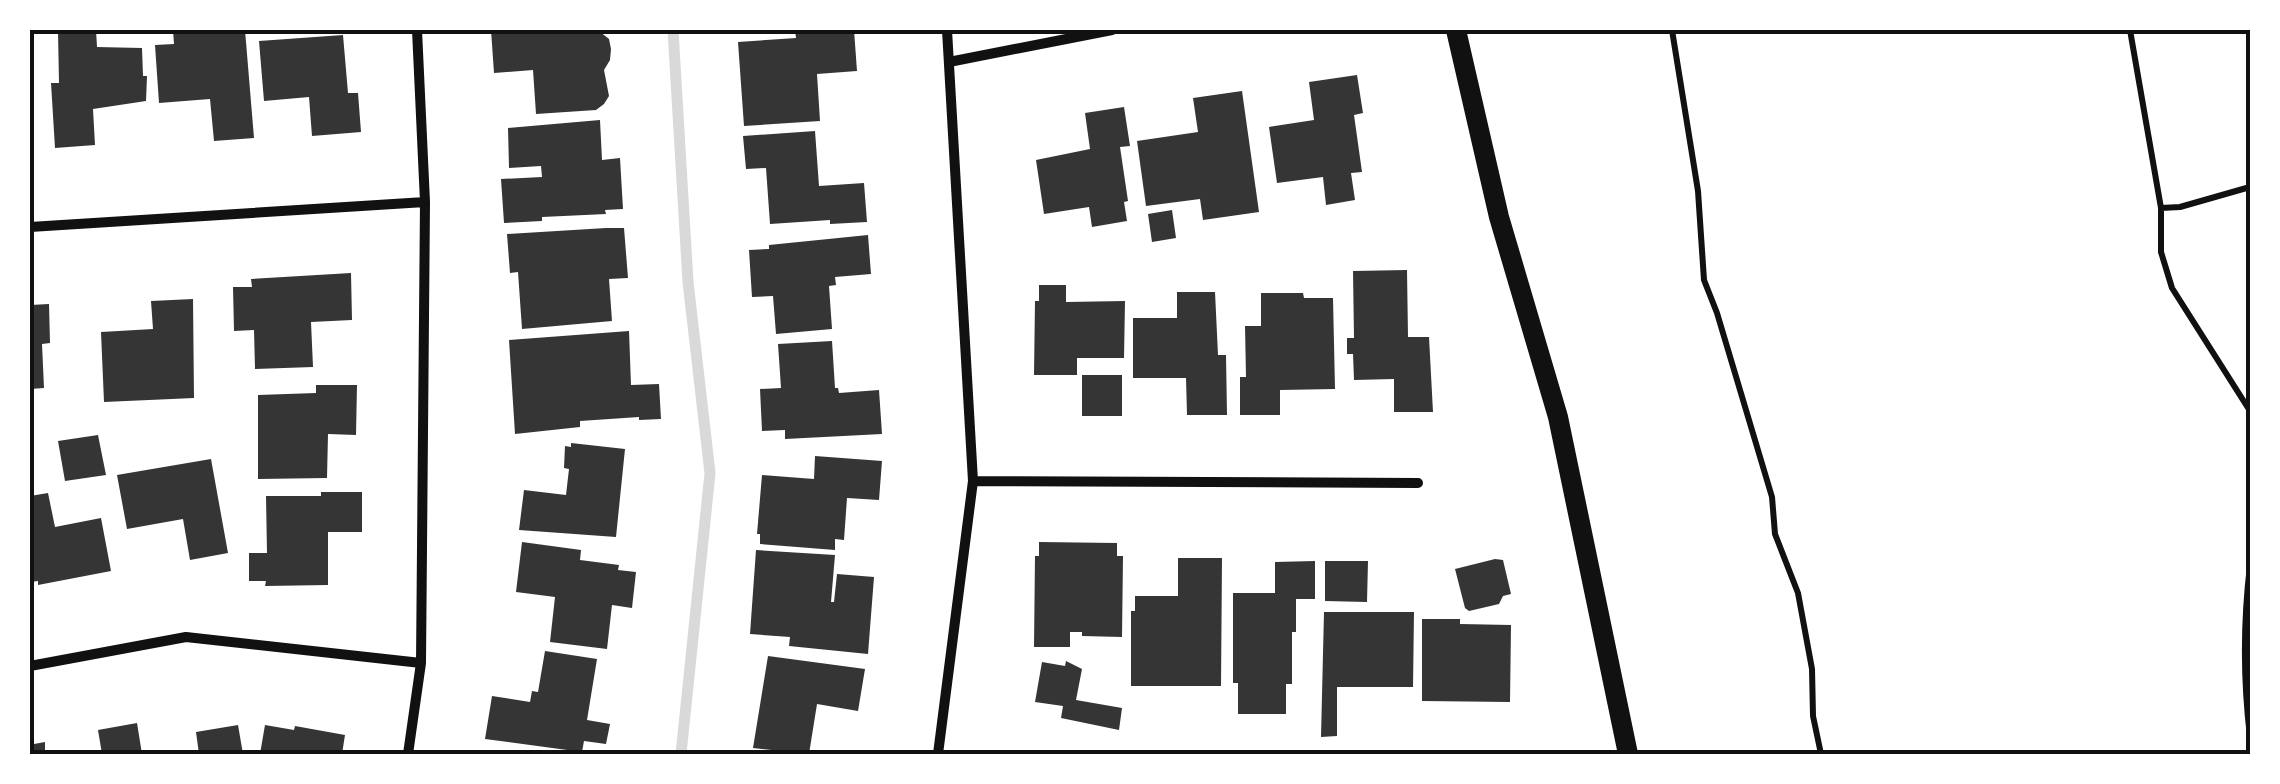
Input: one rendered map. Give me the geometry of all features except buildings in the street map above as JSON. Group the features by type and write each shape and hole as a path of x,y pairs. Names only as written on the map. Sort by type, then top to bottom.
{"main road":[{"path":"1456,30 1499,216 1558,417 1628,754"}],"street":[{"path":"408,754 421,663 425,202 416,30"},
{"path":"938,754 973,481 948,30"},
{"path":"949,62 1112,30"},
{"path":"30,227 425,202"},
{"path":"973,481 1418,484"},
{"path":"30,666 186,637 421,663"}],"path":[{"path":"1672,30 1698,190 1704,280 1718,313 1772,497 1775,534 1798,594 1812,670 1813,716 1821,754"},
{"path":"2130,30 2161,208 2161,252 2172,288 2250,411"},
{"path":"2161,208 2180,207 2250,187"},
{"path":"2250,565 2243,628 2250,737"}],"waterway":[{"path":"673,30 688,282 710,473 681,754"}]}
